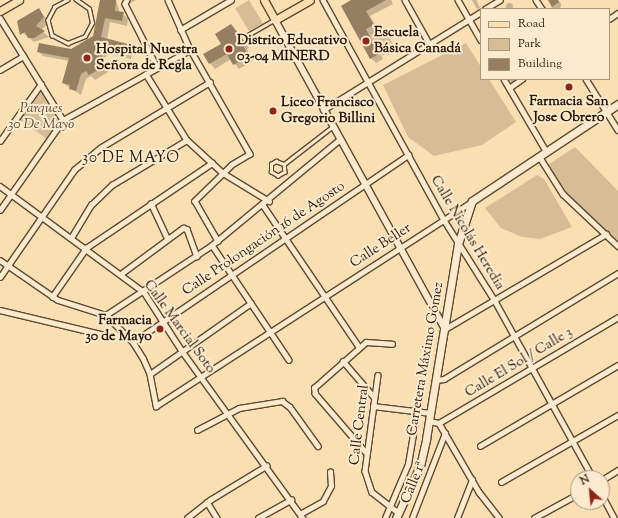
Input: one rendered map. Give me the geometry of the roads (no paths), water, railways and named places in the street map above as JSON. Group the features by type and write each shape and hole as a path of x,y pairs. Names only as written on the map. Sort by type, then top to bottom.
{"main road":[{"path":"264,0 275,20 310,0"},
{"path":"0,11 16,1"},
{"name":"Calle Beller","path":"472,201 618,104"},
{"name":"Carretera Máximo Gómez","path":"397,515 420,466 430,417 458,244 472,201"}],"street":[{"path":"127,0 125,4 157,67"},
{"path":"168,0 190,50 210,82 250,154 223,173 195,201 218,241"},
{"path":"180,30 231,0"},
{"name":"Calle Nicolás Heredia","path":"323,0 444,220 495,301 589,470"},
{"path":"405,0 430,45"},
{"path":"458,0 480,38"},
{"path":"487,8 500,0"},
{"path":"610,18 618,12"},
{"path":"323,110 480,13"},
{"path":"275,20 399,249 445,328 495,301 606,234"},
{"path":"1,21 63,120"},
{"path":"0,210 63,120 190,50"},
{"path":"0,70 23,56"},
{"path":"146,74 187,140 223,173 269,201"},
{"path":"505,80 546,151"},
{"path":"509,88 521,80"},
{"path":"587,80 618,130"},
{"path":"0,277 44,217 74,170 100,148 210,82"},
{"path":"0,140 2,134 41,84"},
{"path":"71,238 91,205 112,185 187,140"},
{"path":"106,315 144,292 218,241 269,201 339,140"},
{"name":"Calle Prolongación 16 de Agosto","path":"133,342 161,321 408,155"},
{"path":"539,156 563,194 618,246"},
{"path":"52,297 86,248 212,163"},
{"name":"Calle Marcial Soto","path":"0,186 122,273 144,292 161,321 182,351 229,413 302,516"},
{"name":"Calle Beller","path":"150,374 156,406 202,378 472,201"},
{"path":"151,203 167,238"},
{"path":"263,205 359,347"},
{"path":"122,273 167,238 186,228 197,256"},
{"path":"212,245 290,360"},
{"path":"0,260 52,297 106,315 133,342 150,374 251,303"},
{"path":"436,380 515,336 618,273"},
{"path":"0,310 101,334"},
{"name":"Calle El Sol / Calle 3","path":"439,423 618,317"},
{"path":"365,452 313,391 359,347 371,341 392,344"},
{"path":"343,361 374,397"},
{"path":"480,446 618,365"},
{"name":"Calle Central","path":"378,375 365,452 367,481 372,492 390,506 397,515"},
{"path":"385,518 408,464 418,412 421,387"},
{"path":"196,430 245,406 282,402 290,407 318,446"},
{"path":"373,406 418,412 439,423 472,480 498,518"},
{"path":"501,482 618,415"},
{"name":"Calle 1ª","path":"412,518 445,433"},
{"path":"187,518 207,502 266,466"},
{"path":"302,516 323,501 331,486 330,472"},
{"path":"457,518 472,480"},
{"path":"534,518 570,498"},
{"path":"258,518 291,500"},
{"path":"207,502 217,518"}],"lane":[{"path":"55,0 58,4"},
{"path":"68,0 58,4 49,17 50,32 61,41 75,42 88,34 93,20 87,6 76,0"},
{"path":"246,36 275,20"},
{"path":"284,164 332,127"},
{"path":"276,161 284,164 285,172 278,176 271,172 271,164 276,161"}],"place":[{"name":"Escuela Básica Canadá","path":"366,41"},
{"name":"Distrito Educativo 03-04 MINERD","path":"229,49"},
{"name":"Hospital Nuestra Señora de Regla","path":"87,58"},
{"name":"Farmacia San Jose Obrero","path":"569,87"},
{"name":"Liceo Francisco Gregorio Billini","path":"273,111"},
{"name":"Farmacia 30 de Mayo","path":"160,329"}],"district":[{"name":"30 DE MAYO","path":"131,159"}],"park label":[{"name":"Parques 30 De Mayo","path":"41,118"}]}
